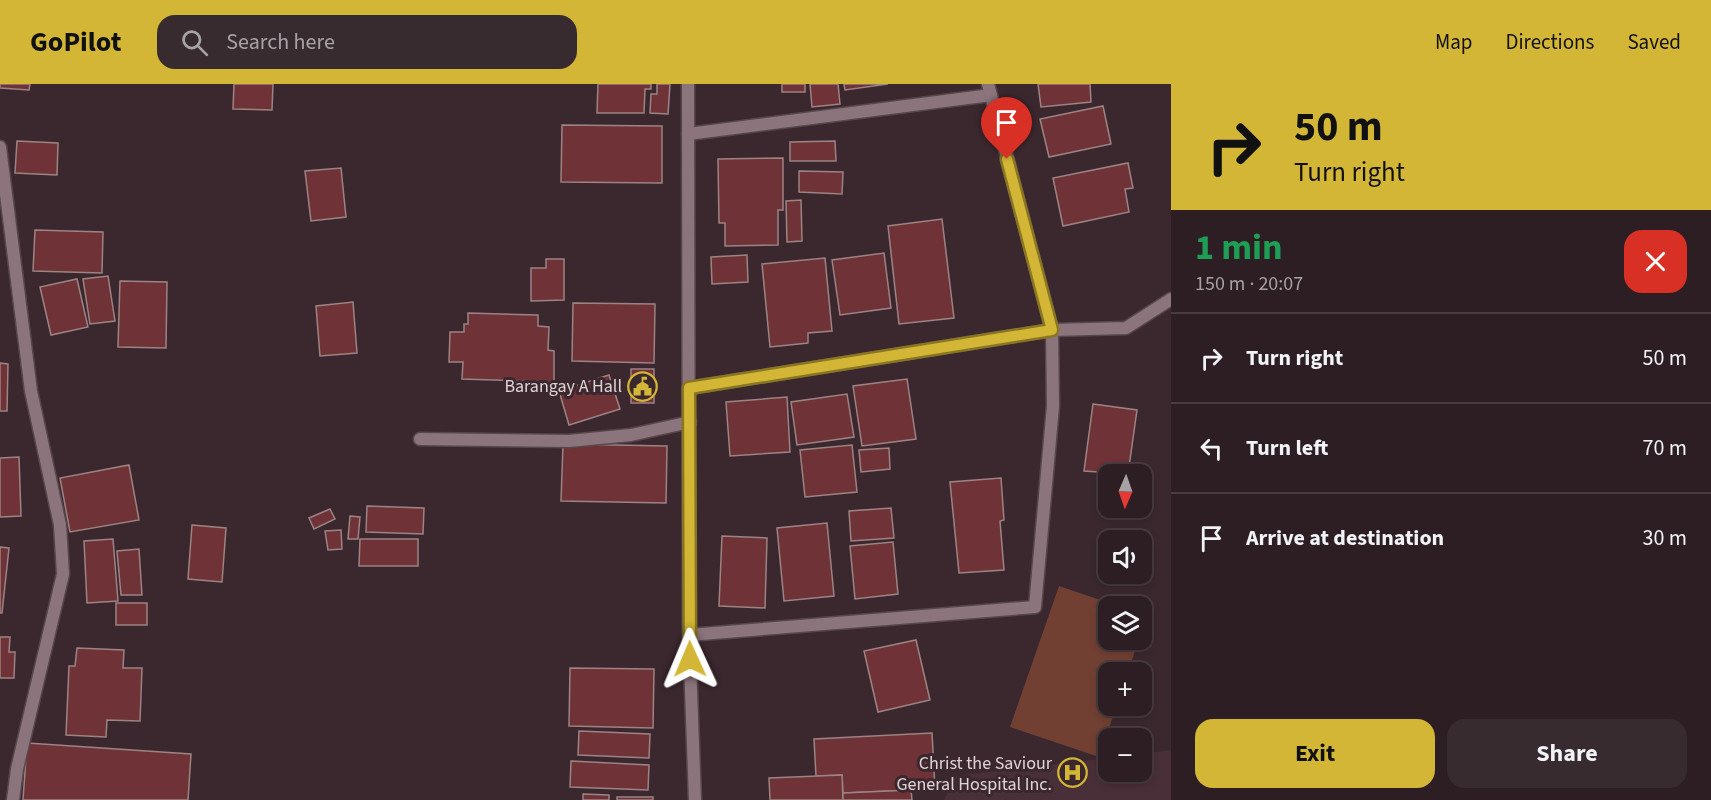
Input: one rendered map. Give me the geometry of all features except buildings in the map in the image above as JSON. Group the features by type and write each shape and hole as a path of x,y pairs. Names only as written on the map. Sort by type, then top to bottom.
{"street":[{"path":"688,84 690,635 694,800"},
{"path":"688,134 989,89 1052,330 1053,406 1035,607 690,635"},
{"path":"0,147 32,391 60,525 63,574 17,769 13,800"},
{"path":"689,388 1052,330 1126,328 1171,299"},
{"path":"420,439 569,441 631,435 690,422"}],"shaded area":[{"path":"1059,586 1098,599 1098,650 1135,650 1131,662 1098,662 1098,716 1113,716 1109,728 1098,728 1098,757 1010,727"},
{"name":"Christ the Saviour General Hospital Inc.","path":"1171,750 1171,800 944,800 955,776 1098,759 1098,782 1152,782 1152,753"}],"place":[{"name":"Barangay A Hall","path":"643,386"},
{"name":"Christ the Saviour General Hospital Inc.","path":"1073,773"}],"route":[{"path":"690,659 689,388 1052,330 1007,159"}]}
